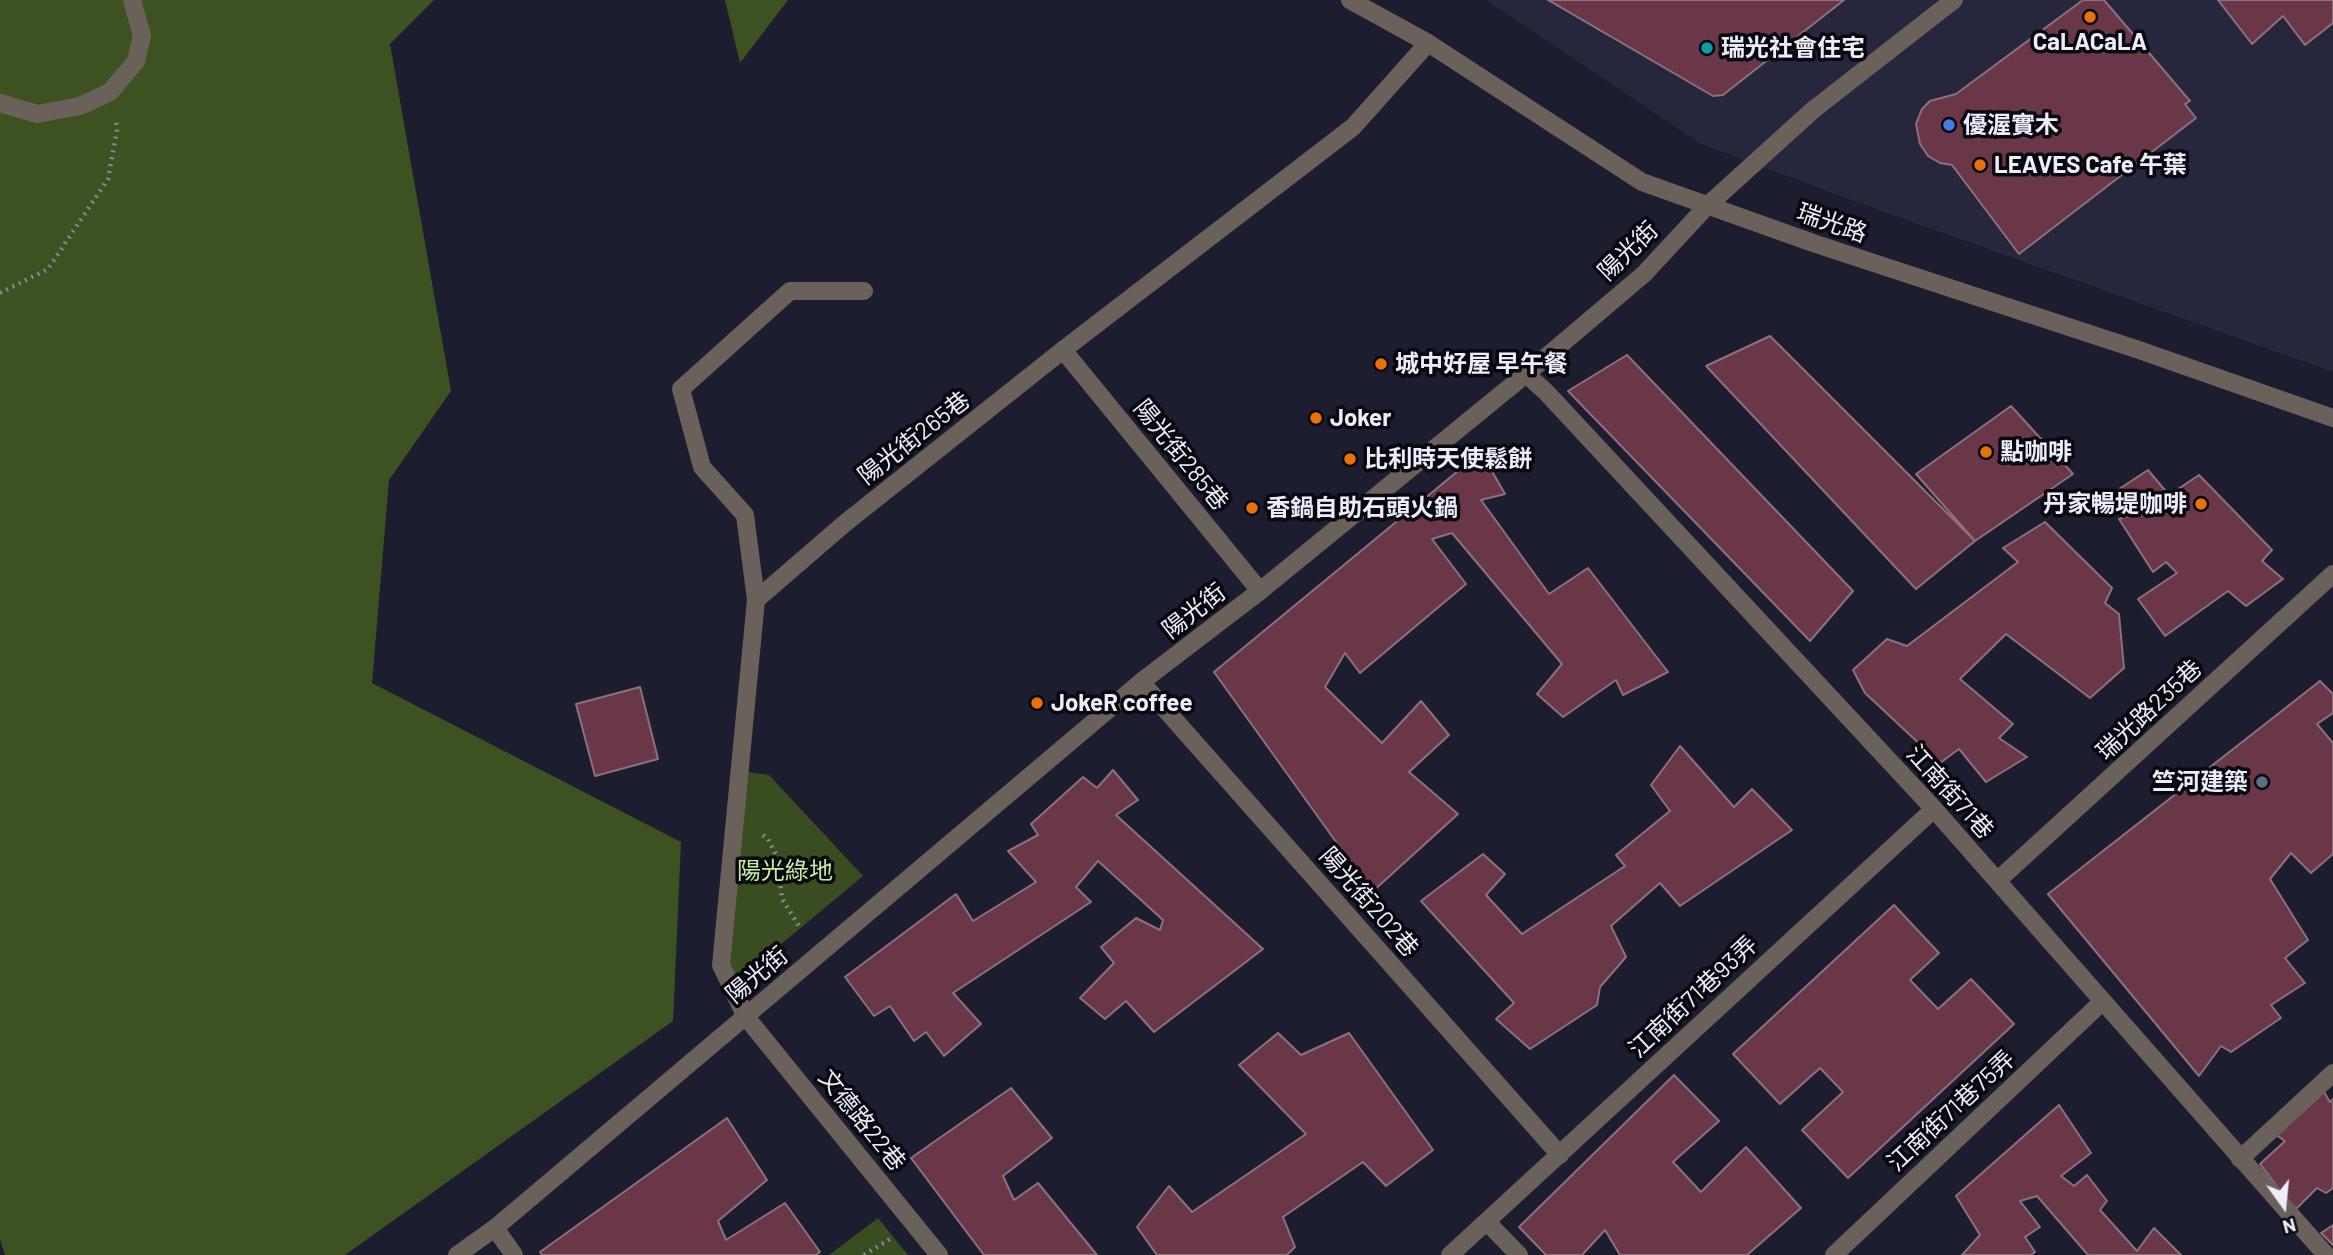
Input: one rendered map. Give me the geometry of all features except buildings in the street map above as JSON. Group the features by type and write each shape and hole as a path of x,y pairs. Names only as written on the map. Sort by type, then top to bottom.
{"street":[{"path":"0,103 37,114 80,106 110,92 136,61 142,36 132,0"},
{"name":"瑞光路","path":"1350,0 1428,43 1642,182 2333,418"},
{"name":"陽光街","path":"457,1255 495,1228 1141,682 1260,591 1526,374 1644,274 1707,206 1813,110 1954,0"},
{"name":"陽光街265巷","path":"756,600 844,524 1063,350 1353,127 1428,43"},
{"path":"746,1017 721,965 756,600 745,515 702,467 681,389 790,290 864,291"},
{"name":"陽光街285巷","path":"1063,350 1260,591"},
{"name":"江南街71巷","path":"1526,374 1546,392 1934,809 2326,1255"},
{"name":"瑞光路235巷","path":"1997,881 2333,574"},
{"name":"陽光街202巷","path":"1141,682 1560,1155"},
{"name":"江南街71巷93弄","path":"1450,1255 1934,809"},
{"name":"江南街71巷75弄","path":"1834,1255 2102,1002"},
{"name":"文德路22巷","path":"746,1017 939,1255"},
{"path":"2241,1159 2333,1073"},
{"path":"1487,1222 1519,1255"},
{"path":"495,1228 514,1255"}],"path":[{"path":"0,293 48,269 108,180 117,130 110,92"},
{"path":"735,821 768,839 777,857 782,899 789,914 801,929"}],"shaded area":[{"path":"1486,0 2333,0 2333,372 1701,144"}],"green space":[{"path":"0,0 434,0 390,44 451,391 389,480 372,683 681,842 673,1021 345,1255 5,1255 0,1239"},
{"path":"725,0 788,0 740,63"},
{"name":"陽光綠地","path":"740,771 769,775 863,876 739,979 721,965"},
{"path":"878,1218 908,1255 829,1255"}],"place":[{"name":"CaLACaLA","path":"2090,17"},
{"name":"瑞光社會住宅","path":"1707,48"},
{"name":"優渥實木","path":"1949,125"},
{"name":"LEAVES Cafe 午葉","path":"1980,165"},
{"name":"城中好屋 早午餐","path":"1381,364"},
{"name":"Joker","path":"1316,418"},
{"name":"點咖啡","path":"1986,452"},
{"name":"比利時天使鬆餅","path":"1350,459"},
{"name":"丹家暢堤咖啡","path":"2201,504"},
{"name":"香鍋自助石頭火鍋","path":"1252,508"},
{"name":"JokeR coffee","path":"1037,703"},
{"name":"竺河建築","path":"2262,782"}]}
